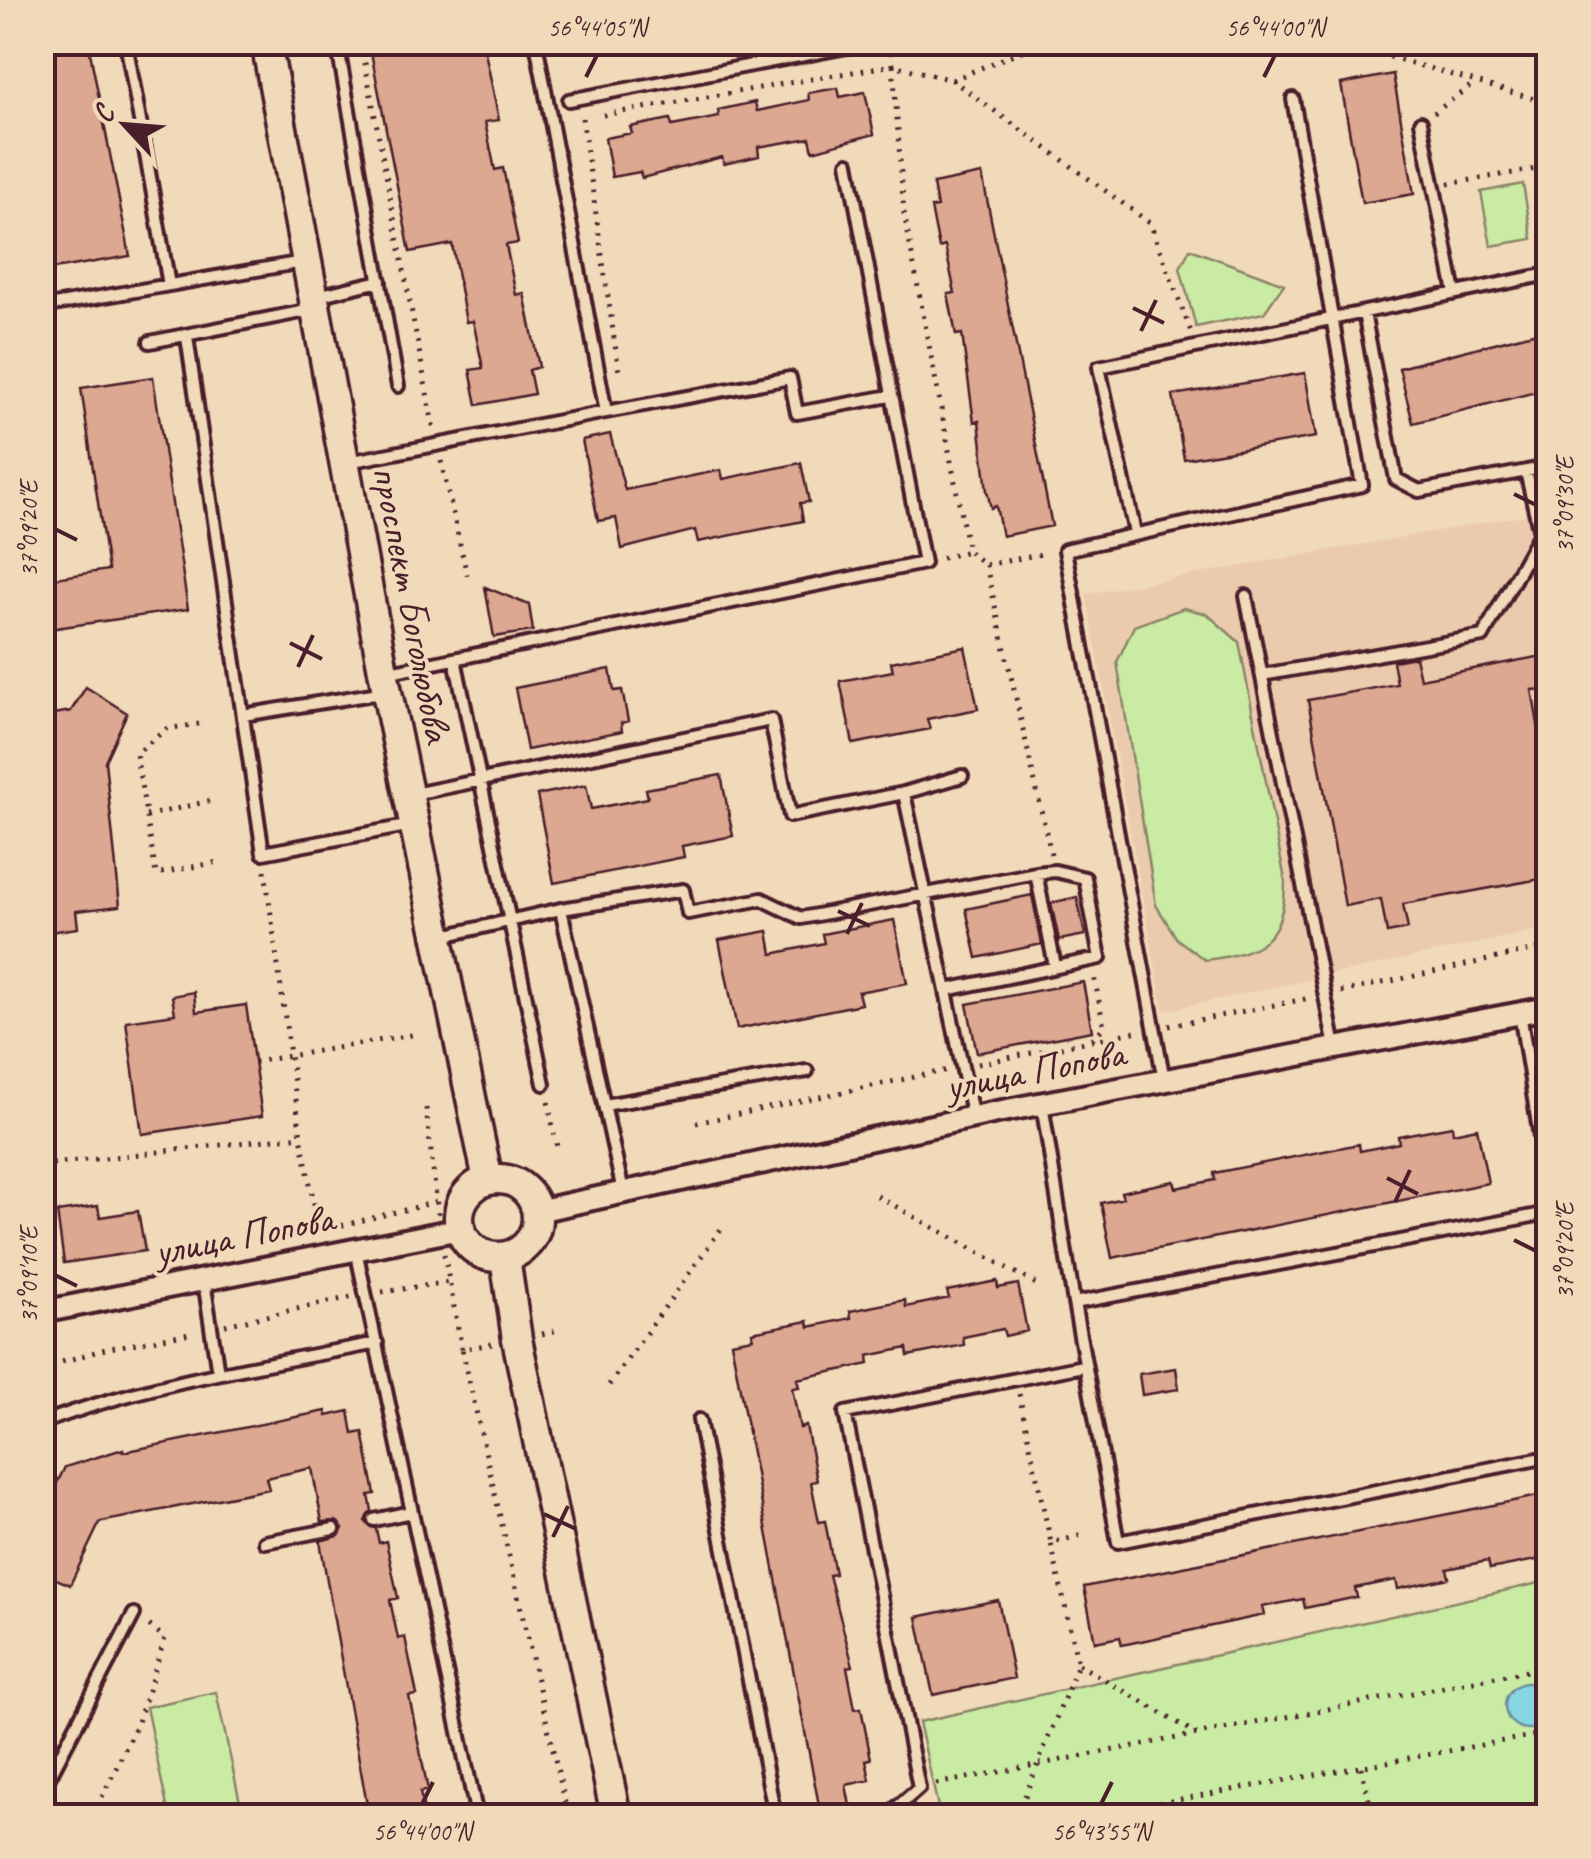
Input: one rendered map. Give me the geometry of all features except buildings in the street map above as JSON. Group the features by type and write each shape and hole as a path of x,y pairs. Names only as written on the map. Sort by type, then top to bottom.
{"main road":[{"name":"проспект Боголюбова","path":"266,42 385,683 488,1180"},
{"path":"488,1180 519,1184 537,1212 530,1241 504,1257 477,1252 460,1229 463,1198 488,1180"},
{"path":"504,1257 517,1339 616,1816"}],"street":[{"name":"улица Попова","path":"537,1212 623,1190 1042,1104 1548,1008"},
{"name":"улица Попова","path":"42,1312 460,1229"}],"lane":[{"path":"126,42 169,286"},
{"path":"337,42 398,386"},
{"path":"536,42 606,412"},
{"path":"569,100 873,42"},
{"path":"1164,1081 1065,550 1362,485 1292,99"},
{"path":"1422,122 1454,293"},
{"path":"242,715 385,683 455,659 924,563 848,163"},
{"path":"42,306 309,261"},
{"path":"1135,533 1099,367 1548,274"},
{"path":"150,342 186,337 380,281"},
{"path":"1364,313 1396,479 1419,491 1548,466"},
{"path":"186,337 263,853 414,825"},
{"path":"344,463 790,378 797,414 890,396"},
{"path":"1262,676 1482,636 1540,533 1526,471"},
{"path":"1246,596 1336,1048"},
{"path":"455,659 544,1084"},
{"path":"408,796 770,720 790,816 962,776"},
{"path":"904,792 973,1118"},
{"path":"437,937 511,918 682,890 688,914 762,899 801,918 1036,873 1055,871 1086,878 1100,958 946,990"},
{"path":"1036,873 1055,966"},
{"path":"560,909 623,1190"},
{"path":"1520,1013 1548,1186"},
{"path":"604,1105 807,1071"},
{"path":"1042,1104 1083,1366 1118,1542 1548,1457"},
{"path":"1074,1303 1548,1213"},
{"path":"356,1249 476,1816"},
{"path":"204,1278 208,1329 218,1374"},
{"path":"42,1423 83,1407 218,1374 377,1343"},
{"path":"887,1816 919,1788 845,1413 1083,1366"},
{"path":"699,1420 776,1816"},
{"path":"374,1520 412,1512"},
{"path":"265,1542 334,1529"},
{"path":"42,1791 134,1614"}],"path":[{"path":"362,42 437,444 467,575"},
{"path":"890,42 904,213 968,551 986,564 1055,871"},
{"path":"952,80 1026,49 1069,42"},
{"path":"1339,42 1548,104"},
{"path":"620,378 580,118 893,65 952,80 1150,223 1198,349"},
{"path":"1422,122 1476,82"},
{"path":"1434,186 1548,167"},
{"path":"986,564 1065,550"},
{"path":"924,563 968,551"},
{"path":"198,724 166,729 136,754 156,874 218,862"},
{"path":"146,816 209,801"},
{"path":"263,853 300,1136 319,1232 437,1202"},
{"path":"696,1123 1548,947"},
{"path":"1090,959 1104,1027 1091,1040"},
{"path":"254,1062 412,1035"},
{"path":"544,1084 558,1152"},
{"path":"42,1165 300,1136"},
{"path":"877,1196 1036,1284"},
{"path":"610,1386 721,1230"},
{"path":"42,1368 106,1349 366,1294 450,1282"},
{"path":"558,1330 462,1350 568,1816"},
{"path":"1016,1382 1078,1664 1018,1816"},
{"path":"1051,1543 1083,1534"},
{"path":"93,1816 138,1722 165,1638 134,1614"},
{"path":"1078,1664 1200,1735"},
{"path":"919,1788 1548,1667"},
{"path":"1087,1816 1548,1733"},
{"path":"1361,1768 1372,1816"}],"shaded area":[{"path":"1548,511 1548,928 1164,1011 1086,594"}],"green space":[{"path":"1523,184 1532,239 1491,246 1481,192"},
{"path":"1190,249 1284,284 1264,313 1196,327 1180,268"},
{"path":"1184,608 1207,614 1239,642 1285,880 1280,917 1266,940 1241,953 1205,960 1177,939 1156,905 1117,662 1134,626"},
{"path":"1548,1581 1548,1810 1515,1816 940,1816 919,1722"},
{"path":"216,1692 243,1816 169,1816 146,1707"}],"water":[{"path":"1528,1683 1544,1690 1551,1706 1544,1722 1528,1729 1512,1722 1505,1706 1512,1690"}]}
